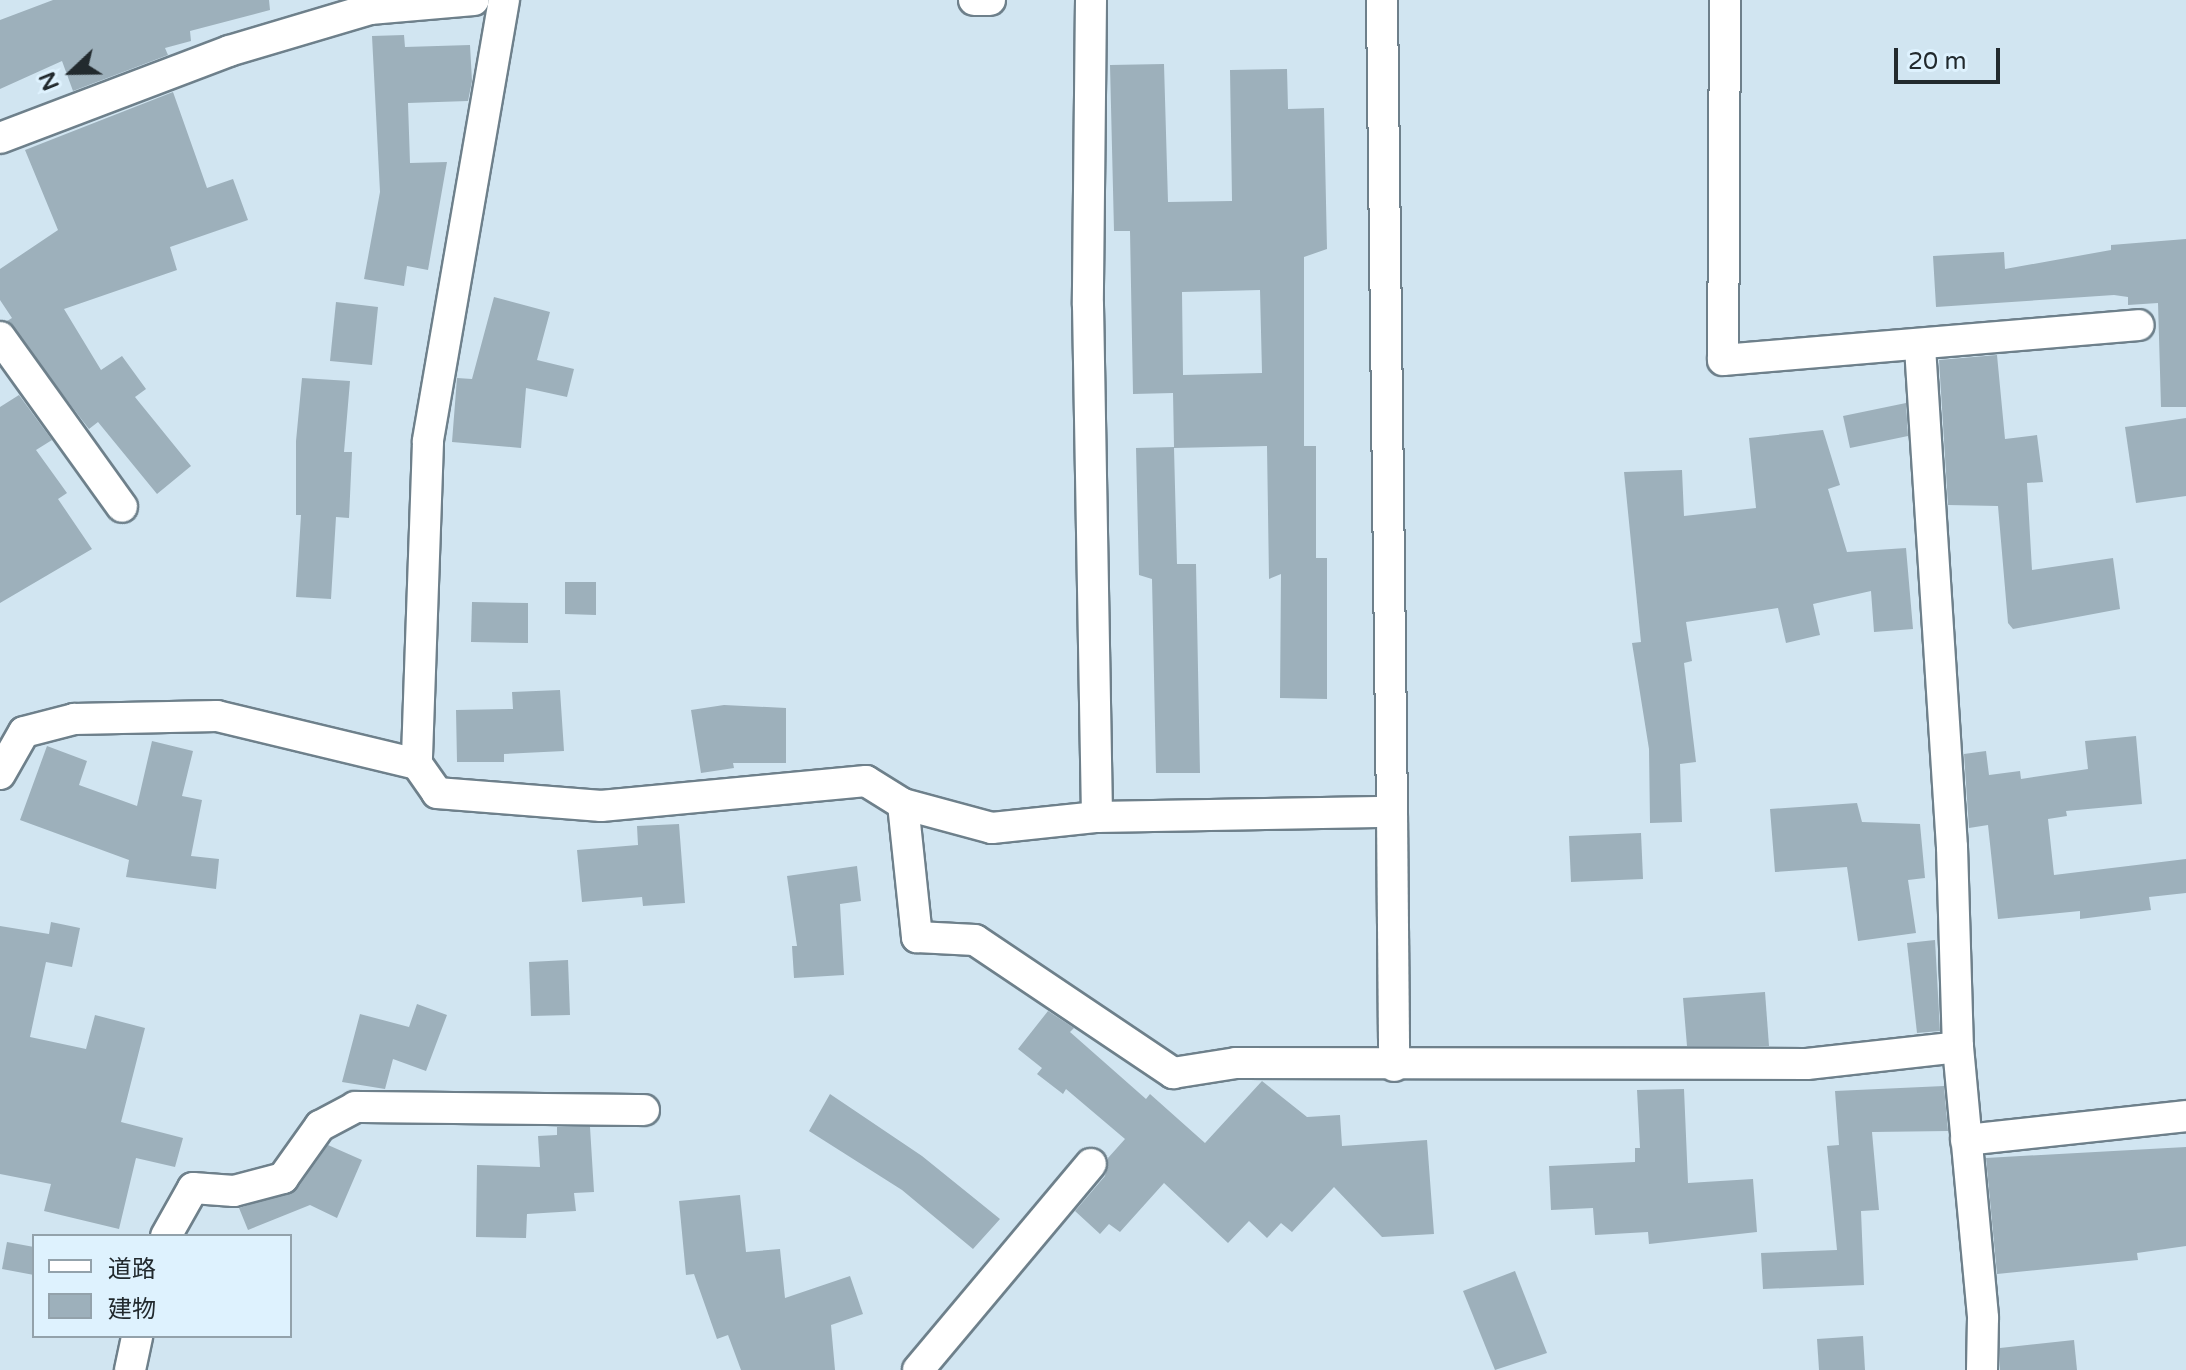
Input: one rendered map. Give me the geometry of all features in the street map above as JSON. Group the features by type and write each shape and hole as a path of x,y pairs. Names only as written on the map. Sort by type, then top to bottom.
{"street":[{"path":"0,138 215,56 370,9 474,0"},
{"path":"504,0 428,442 417,764 437,793 601,806 866,781 903,804 992,828 1097,817 1392,812"},
{"path":"974,0 990,0"},
{"path":"1091,0 1088,305 1097,817"},
{"path":"1382,0 1394,1066"},
{"path":"1725,0 1723,360 1920,347 2139,325"},
{"path":"0,337 122,507"},
{"path":"1920,347 1952,847 1958,1047 1983,1318 1982,1370"},
{"path":"0,774 24,732 74,719 217,716 417,764"},
{"path":"903,804 917,937 975,940 1173,1073 1236,1063 1394,1066 1807,1064 1958,1047"},
{"path":"167,1234 193,1188 234,1191 283,1178 320,1126 355,1107 644,1110"},
{"path":"1966,1140 2186,1116"},
{"path":"918,1370 1091,1164"},
{"path":"130,1370 137,1338"}],"building":[{"path":"53,0 269,0 270,10 190,31 191,41 165,48 168,55 73,91 62,61 0,89 0,20"},
{"path":"404,35 405,47 470,45 472,81 468,101 408,103 410,163 447,162 428,270 407,266 404,286 364,279 380,192 372,36"},
{"path":"1164,64 1168,202 1232,201 1230,70 1287,69 1288,109 1324,108 1327,249 1304,257 1304,446 1316,446 1316,558 1327,558 1327,699 1280,698 1281,574 1269,579 1267,446 1174,448 1177,564 1196,564 1200,773 1156,773 1152,579 1139,575 1136,448 1174,447 1173,393 1133,394 1130,231 1114,231 1110,65","holes":["1260,290 1262,373 1183,375 1182,292"]},
{"path":"173,92 207,188 233,179 248,220 170,247 177,270 64,309 101,370 122,356 146,389 135,397 191,466 157,494 98,422 89,429 7,321 12,318 0,300 0,269 58,230 25,150"},
{"path":"2186,239 2186,407 2161,407 2158,303 2128,305 2128,297 2114,295 1936,307 1933,256 2004,252 2005,269 2111,250 2111,245"},
{"path":"494,297 550,312 537,360 574,369 567,397 526,388 521,448 452,442 457,378 472,379"},
{"path":"336,302 378,307 372,365 330,361"},
{"path":"1997,355 2005,439 2037,435 2043,482 2027,483 2032,570 2113,558 2120,609 2013,629 2008,623 1998,506 1948,505 1939,360"},
{"path":"302,378 350,381 344,452 352,452 349,518 336,517 331,599 296,597 301,515 296,515 296,441"},
{"path":"19,395 52,440 36,450 67,493 58,499 92,549 0,603 0,407"},
{"path":"1906,403 1908,436 1850,448 1843,416"},
{"path":"2186,418 2186,496 2136,503 2125,427"},
{"path":"1823,430 1840,485 1828,489 1847,552 1906,548 1913,629 1874,632 1871,591 1813,604 1820,635 1786,643 1778,608 1686,622 1692,661 1684,663 1696,762 1680,764 1682,822 1650,823 1649,749 1632,643 1641,642 1624,472 1682,470 1684,516 1756,508 1749,438"},
{"path":"565,582 596,582 596,615 565,614"},
{"path":"472,602 528,603 528,643 471,642"},
{"path":"560,690 564,751 504,754 504,762 457,762 456,710 513,709 512,692"},
{"path":"724,705 786,708 786,763 733,763 734,768 701,773 691,710"},
{"path":"2136,736 2142,804 2066,811 2067,816 2048,819 2054,875 2186,859 2186,893 2149,897 2151,910 2080,919 2080,911 1998,919 1988,825 1969,828 1964,754 1986,751 1989,775 2020,771 2021,779 2088,769 2085,741"},
{"path":"152,741 193,751 182,796 202,800 191,856 219,859 216,889 126,877 129,860 20,820 47,746 87,761 79,785 137,806"},
{"path":"1857,803 1862,822 1920,824 1925,878 1908,880 1916,933 1858,941 1847,867 1775,872 1770,809"},
{"path":"679,824 685,903 643,906 642,897 582,902 577,850 638,845 637,826"},
{"path":"1641,833 1643,879 1571,882 1569,836"},
{"path":"857,866 861,901 840,904 844,975 794,978 792,946 797,946 787,876"},
{"path":"51,922 80,928 72,967 46,962 30,1037 86,1049 95,1015 145,1028 121,1122 183,1138 175,1167 136,1158 119,1229 44,1211 51,1184 0,1174 0,926 49,934"},
{"path":"1935,940 1940,1031 1917,1033 1907,943"},
{"path":"568,960 570,1015 531,1016 529,962"},
{"path":"1765,992 1769,1046 1687,1046 1683,998"},
{"path":"417,1004 447,1015 426,1071 393,1059 385,1089 342,1082 360,1014 409,1027"},
{"path":"1048,1011 1074,1028 1070,1032 1146,1099 1150,1094 1205,1143 1262,1081 1307,1117 1340,1115 1342,1146 1427,1140 1434,1234 1382,1237 1334,1187 1292,1232 1281,1223 1267,1238 1249,1221 1228,1243 1164,1183 1120,1232 1109,1224 1100,1234 1075,1211 1105,1176 1108,1158 1125,1139 1066,1089 1063,1094 1037,1074 1042,1068 1018,1049"},
{"path":"1944,1086 1948,1131 1872,1132 1879,1210 1861,1211 1864,1285 1763,1289 1761,1253 1837,1250 1827,1146 1839,1145 1835,1091"},
{"path":"1684,1089 1688,1183 1753,1179 1757,1232 1649,1244 1648,1232 1595,1235 1593,1208 1551,1210 1549,1166 1635,1162 1635,1148 1640,1148 1637,1090"},
{"path":"830,1094 922,1156 1000,1219 973,1249 902,1190 809,1131"},
{"path":"557,1127 590,1127 594,1192 574,1193 576,1211 527,1214 526,1238 476,1237 477,1165 540,1167 538,1136 557,1135"},
{"path":"328,1145 362,1160 337,1218 310,1205 248,1230 239,1208 297,1189"},
{"path":"2186,1147 2186,1246 2137,1253 2138,1260 1997,1274 1986,1158"},
{"path":"740,1195 746,1252 780,1249 785,1298 850,1276 863,1314 831,1325 835,1370 741,1370 728,1335 717,1339 694,1274 686,1275 679,1201"},
{"path":"7,1242 32,1247 32,1275 2,1269"},
{"path":"1515,1271 1547,1353 1495,1370 1463,1291"},
{"path":"1863,1336 1865,1370 1819,1370 1817,1339"},
{"path":"2074,1340 2077,1370 2000,1370 2000,1348"}]}
